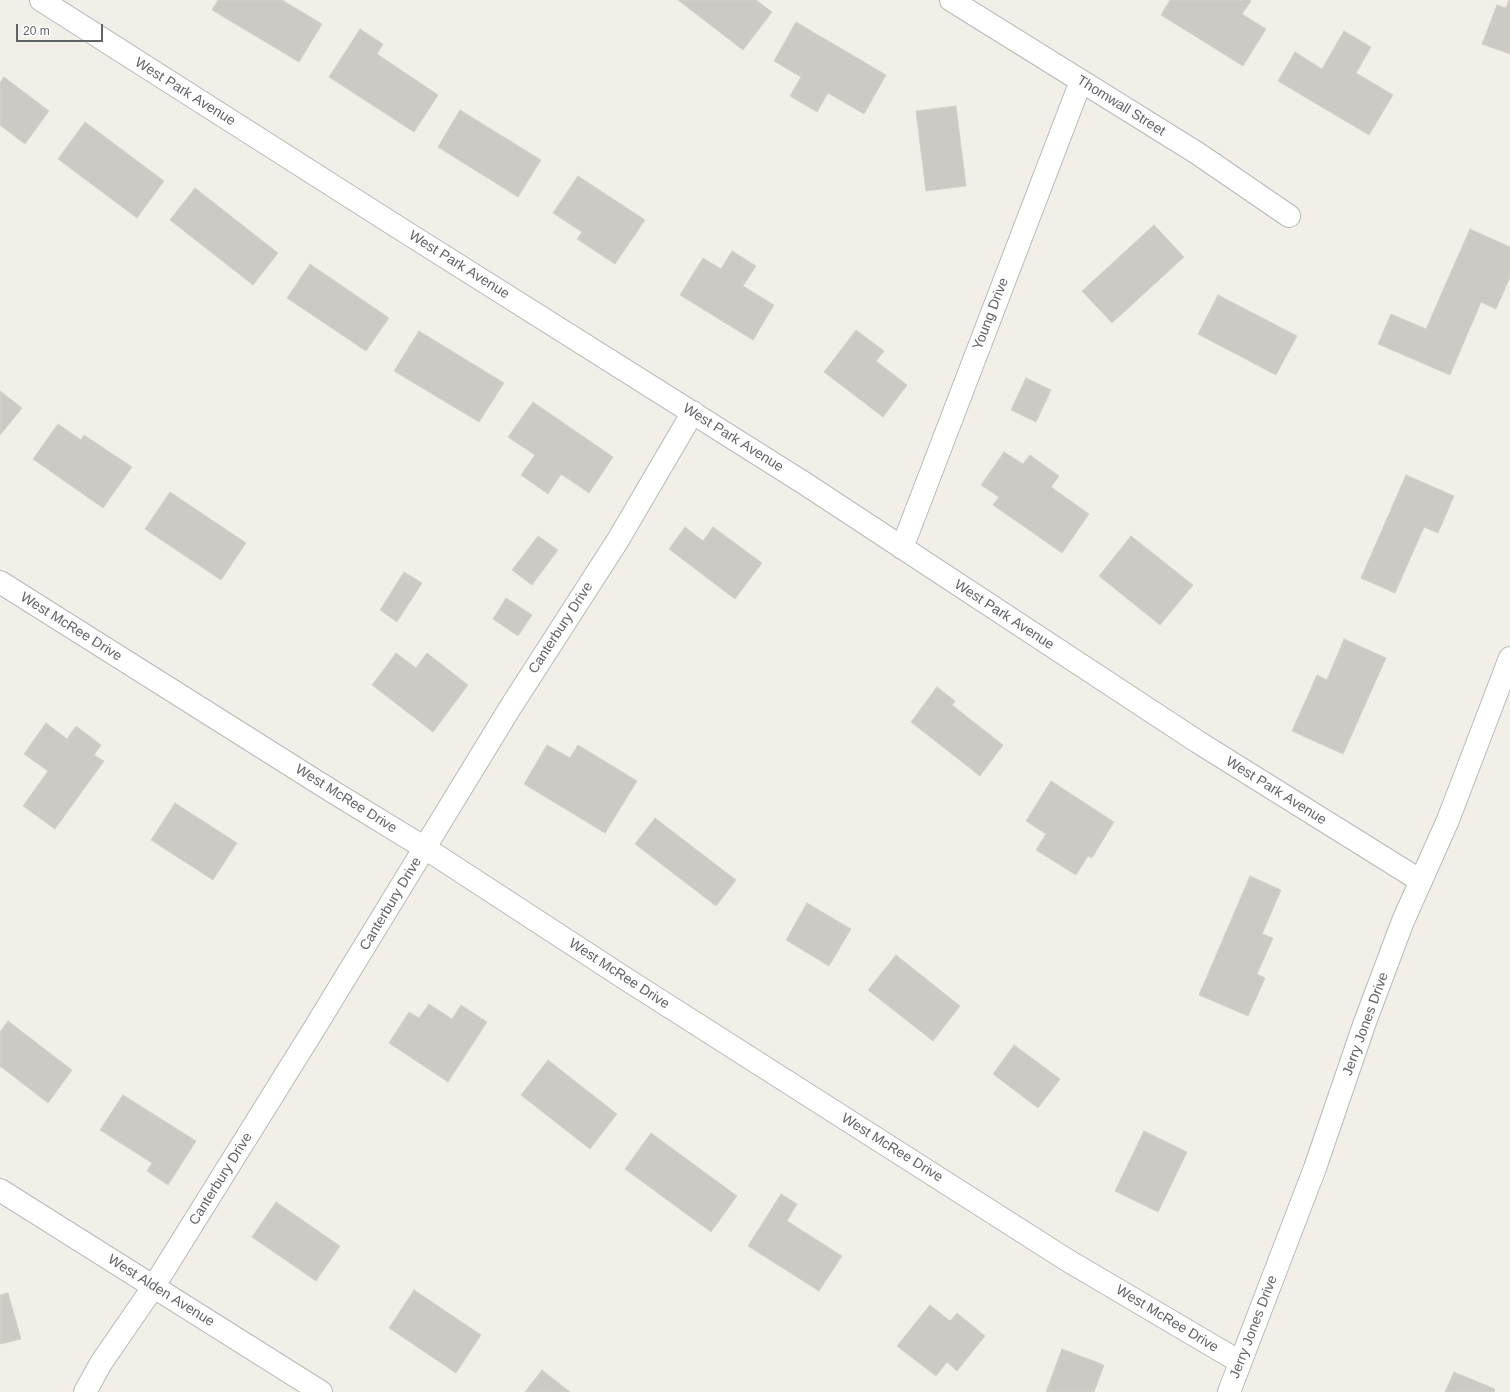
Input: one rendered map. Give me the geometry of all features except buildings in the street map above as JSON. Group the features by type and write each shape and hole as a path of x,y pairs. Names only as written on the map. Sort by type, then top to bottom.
{"street":[{"name":"West Park Avenue","path":"41,0 389,222 693,412 804,483 1198,742 1421,881"},
{"name":"Thomwall Street","path":"951,0 1197,153 1290,216"},
{"name":"Young Drive","path":"902,548 1081,81"},
{"name":"Canterbury Drive","path":"85,1392 101,1363 154,1286 314,1029 510,708 618,540 693,412"},
{"name":"West McRee Drive","path":"0,582 330,790 425,848 626,979 1061,1256 1240,1362"},
{"name":"Jerry Jones Drive","path":"1229,1392 1315,1168 1403,921 1448,820 1510,658"},
{"name":"West Alden Avenue","path":"0,1190 321,1392"}]}
